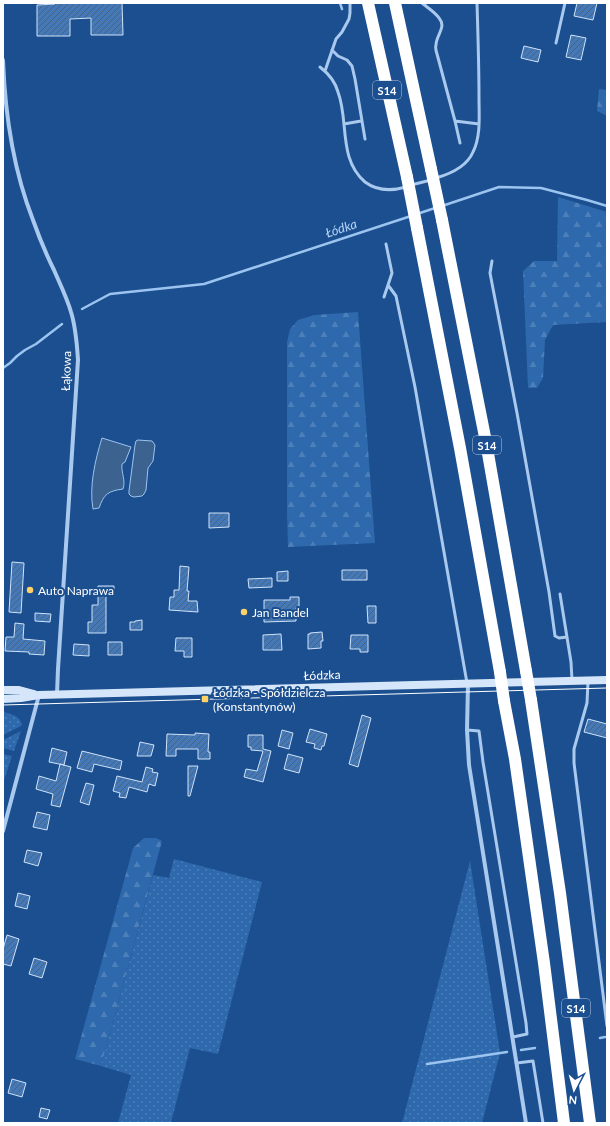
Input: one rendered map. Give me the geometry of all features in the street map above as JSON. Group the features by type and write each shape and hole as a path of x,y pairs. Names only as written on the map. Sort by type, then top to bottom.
{"highway":[{"name":"S14","path":"368,3 407,176 460,448 500,672 541,940 564,1123"},
{"name":"S14","path":"395,3 442,220 486,442 531,700 560,893 590,1123"}],"main road":[{"name":"Łódzka","path":"3,699 39,695 607,680"},
{"name":"Łódzka","path":"3,690 19,690 39,695"}],"street":[{"name":"Łąkowa","path":"3,60 4,91 9,127 22,188 32,219 66,299 74,324 77,340 78,360 58,669 58,695"},
{"path":"468,683 467,730 469,765 526,1123"},
{"path":"3,828 39,695"}],"lane":[{"path":"325,72 336,39 342,32 349,19 350,3"},
{"path":"422,3 439,18 442,24 442,29 436,44 437,54 460,143"},
{"path":"320,67 334,82 339,93 347,150 355,171 361,178 378,189 389,190 400,189 445,176 464,164 473,153 478,139 479,57 477,3"},
{"path":"556,43 565,3"},
{"path":"332,50 338,56 347,60 352,66 365,139"},
{"path":"344,124 361,121"},
{"path":"455,121 479,124"},
{"path":"384,297 392,273 386,244"},
{"path":"492,261 490,273 523,444 556,636 559,638 567,637"},
{"path":"388,285 396,296 415,387 468,683"},
{"path":"560,594 571,662 572,680"},
{"path":"588,680 587,703 574,749 574,763 607,1026"},
{"path":"467,730 479,731 528,1034 512,1037"},
{"path":"517,1063 533,1061 543,1123"}],"green space":[{"path":"599,89 607,90 607,116 597,111"},
{"path":"558,197 607,212 607,322 553,325 545,340 543,378 537,388 528,388 523,271 534,261 557,261"},
{"path":"358,312 375,543 288,547 287,342 290,329 298,320 314,315"},
{"path":"3,707 4,712 17,717 22,724 21,726 3,735"},
{"path":"21,731 14,751 3,748 3,740"},
{"path":"3,754 12,756 3,783"},
{"path":"144,838 156,838 162,841 101,1066 75,1059 133,848"},
{"path":"174,859 262,882 218,1054 190,1048 171,1123 118,1123 131,1075 101,1066 153,875 169,878"},
{"path":"470,861 500,1053 482,1123 402,1123"}],"shaded area":[{"path":"102,438 131,447 125,462 122,464 124,483 123,489 107,494 99,508 93,509 93,474"},
{"path":"136,441 152,441 155,445 153,461 148,468 146,490 142,496 134,497 129,494 129,491 135,445"}],"building":[{"path":"55,3 122,3 123,35 91,35 91,18 70,19 70,36 37,36 37,5"},
{"path":"577,3 597,3 593,20 574,16"},
{"path":"571,35 586,38 581,60 566,57"},
{"path":"524,46 541,50 538,62 521,58"},
{"path":"209,513 229,513 229,527 209,528"},
{"path":"12,562 24,563 21,613 9,612"},
{"path":"180,566 189,567 187,591 189,591 188,601 197,601 198,612 169,610 170,597 174,597 174,590 179,590"},
{"path":"342,570 367,570 367,580 342,580"},
{"path":"288,571 288,581 277,581 277,572"},
{"path":"272,578 272,587 249,588 248,579"},
{"path":"98,586 114,586 114,595 106,595 106,633 88,633 88,622 92,622 92,605 98,605"},
{"path":"290,597 299,597 299,608 296,608 296,621 264,622 264,600 290,600"},
{"path":"367,606 376,606 376,623 368,623"},
{"path":"35,613 51,614 50,622 35,621"},
{"path":"142,620 142,630 130,630 130,622"},
{"path":"15,623 24,624 23,639 45,641 44,655 29,654 29,652 5,651 6,637 14,637"},
{"path":"322,632 323,641 321,641 321,648 308,649 308,634"},
{"path":"281,634 282,650 263,650 263,635"},
{"path":"351,635 368,635 368,652 360,652 360,649 350,649"},
{"path":"176,638 192,638 192,657 184,657 184,651 175,651"},
{"path":"108,642 122,642 122,655 108,655"},
{"path":"74,644 89,645 89,656 73,655"},
{"path":"362,715 371,718 358,767 349,764"},
{"path":"588,719 607,724 607,738 584,732"},
{"path":"310,729 327,734 324,746 322,746 321,750 314,748 315,744 306,742"},
{"path":"282,730 293,733 289,749 278,746"},
{"path":"195,733 209,734 208,752 210,752 210,759 198,759 198,749 176,749 176,756 166,756 167,734 195,735"},
{"path":"248,735 263,735 263,749 271,751 263,782 244,777 246,769 257,771 263,751 251,750 251,747 248,747"},
{"path":"140,742 154,745 151,756 137,756"},
{"path":"52,748 67,752 64,765 49,762"},
{"path":"82,751 122,761 120,770 94,764 92,772 77,768"},
{"path":"288,754 303,758 299,773 284,769"},
{"path":"60,764 71,767 60,807 51,805 53,794 36,789 39,776 56,781"},
{"path":"188,766 198,766 190,796 188,796"},
{"path":"146,767 153,769 152,772 158,773 155,786 149,784 147,792 129,787 126,798 119,797 120,793 113,791 117,776 142,782"},
{"path":"86,783 94,785 89,805 80,802"},
{"path":"37,812 50,815 47,830 33,827"},
{"path":"27,850 42,853 38,866 24,862"},
{"path":"18,893 30,896 27,909 15,906"},
{"path":"7,935 19,939 11,966 3,964 3,949"},
{"path":"34,958 47,962 42,978 29,974"},
{"path":"12,1079 26,1083 22,1097 8,1093"},
{"path":"41,1108 50,1110 47,1119 39,1117"}],"waterway":[{"path":"340,3 342,9"},
{"name":"Łódka","path":"442,206 499,187 541,188 607,206"},
{"name":"Łódka","path":"417,214 435,208"},
{"name":"Łódka","path":"82,309 110,294 204,284 411,216"},
{"name":"Łódka","path":"3,368 25,350 36,344 62,324"},
{"path":"600,1038 605,1037"},
{"path":"521,1050 535,1048"},
{"path":"427,1064 507,1052"}],"tram line":[{"path":"3,705 607,688"}],"place":[{"name":"Auto Naprawa","path":"30,590"},
{"name":"Jan Bandel","path":"244,612"},
{"name":"Łódzka - Spółdzielcza (Konstantynów)","path":"205,699"}]}
